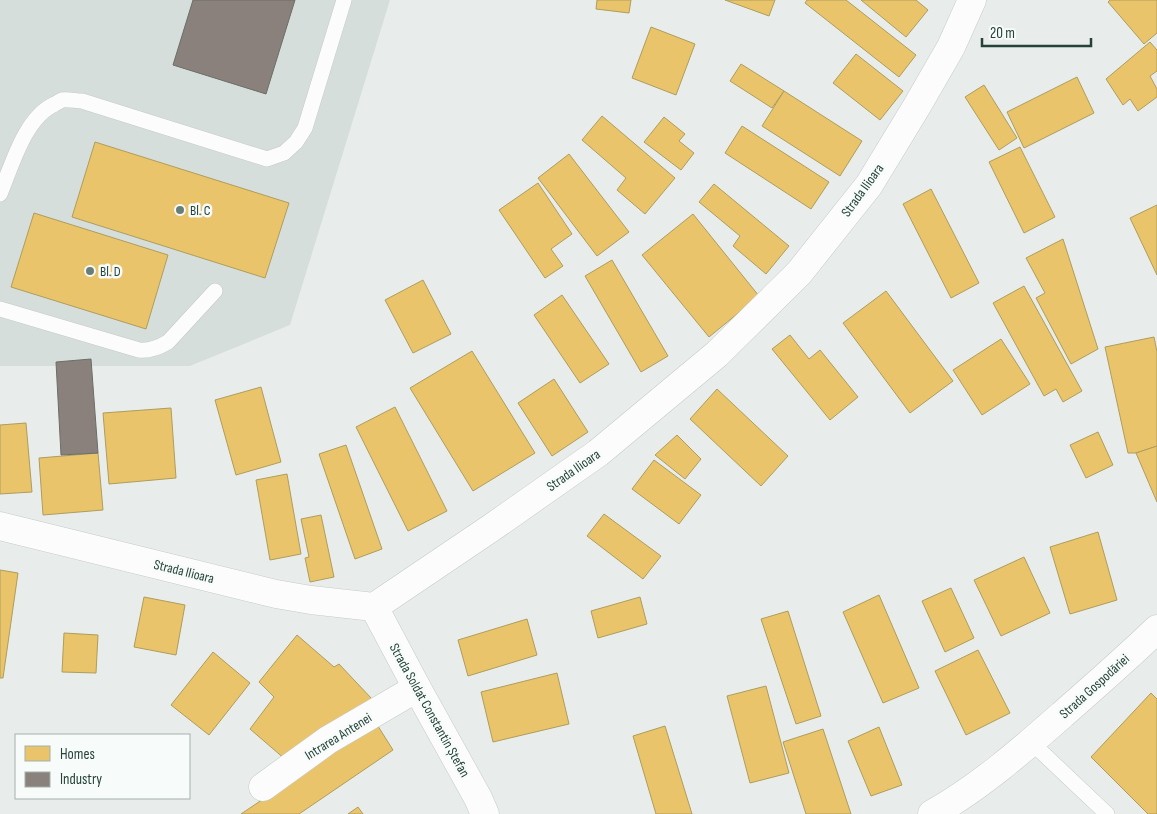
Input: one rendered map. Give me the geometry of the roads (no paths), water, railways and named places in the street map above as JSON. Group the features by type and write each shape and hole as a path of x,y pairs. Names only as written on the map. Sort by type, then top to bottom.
{"street":[{"name":"Strada Ilioara","path":"0,526 276,594 374,607 598,453 717,354 799,273 869,185 951,47 972,0"},
{"name":"Strada Soldat Constantin Ștefan","path":"374,607 485,814"},
{"name":"Strada Gospodăriei","path":"932,814 982,781 1031,742 1157,629"},
{"name":"Intrarea Antenei","path":"262,787 328,740 417,688"}],"lane":[{"path":"0,194 20,144 29,128 39,115 50,106 62,100 82,101 267,158 284,153 296,142 305,128 344,0"},
{"path":"0,309 148,351 168,342 215,291"},
{"path":"1031,742 1107,814"}],"place":[{"name":"Bl. C","path":"180,210"},
{"name":"Bl. D","path":"90,271"}]}
